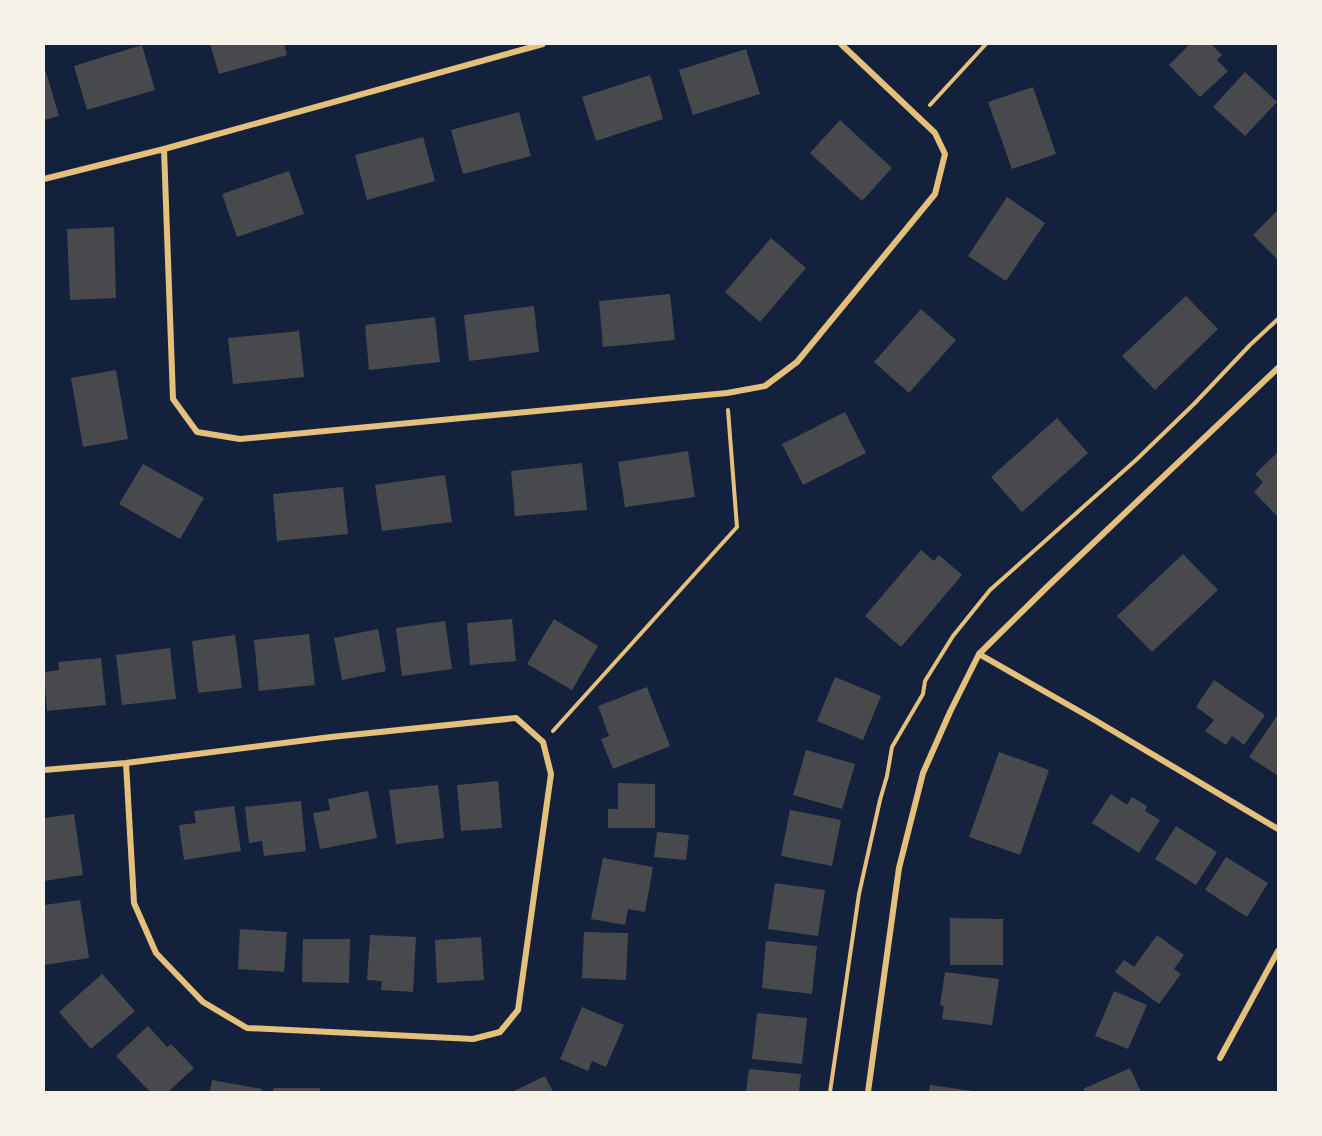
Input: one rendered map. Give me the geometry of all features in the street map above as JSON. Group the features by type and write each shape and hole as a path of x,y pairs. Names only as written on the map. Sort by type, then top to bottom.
{"street":[{"path":"44,179 164,149 543,44"},
{"path":"164,149 173,399 197,432 240,439 727,393 765,386 797,362 935,194 945,154 935,133 841,44"},
{"path":"868,1092 899,868 923,773 979,654 1278,368"},
{"path":"979,654 1104,725 1278,829"},
{"path":"44,770 126,763 331,737 516,718 543,742 551,774 518,1010 500,1032 473,1039 247,1028 203,1002 156,953 134,903 126,763"},
{"path":"1220,1059 1278,951"}],"path":[{"path":"919,117 986,44"},
{"path":"830,1092 859,894 892,747 923,694 925,681 952,636 990,590 1126,469 1278,320"},
{"path":"543,742 737,526 727,393"}],"building":[{"path":"210,44 284,44 287,55 219,74"},
{"path":"1190,44 1211,44 1222,55 1217,60 1228,71 1200,97 1169,65"},
{"path":"142,45 155,90 87,110 74,66"},
{"path":"746,49 760,94 693,115 679,70"},
{"path":"44,72 46,72 59,116 44,120"},
{"path":"1245,72 1277,102 1245,136 1213,107"},
{"path":"650,75 663,119 596,141 582,97"},
{"path":"1033,87 1056,154 1012,169 988,102"},
{"path":"519,112 531,156 463,174 451,130"},
{"path":"840,120 892,168 862,201 810,153"},
{"path":"423,137 435,181 367,200 355,155"},
{"path":"289,171 304,214 237,237 222,194"},
{"path":"1007,197 1045,223 1006,281 968,256"},
{"path":"1278,210 1278,260 1253,235"},
{"path":"114,227 116,298 70,300 67,229"},
{"path":"771,238 806,268 760,322 725,292"},
{"path":"670,294 675,340 603,347 599,301"},
{"path":"1186,296 1218,329 1155,390 1122,356"},
{"path":"534,306 539,352 469,361 464,315"},
{"path":"921,309 956,340 909,393 874,362"},
{"path":"435,317 440,362 369,370 365,325"},
{"path":"299,331 304,377 233,384 228,338"},
{"path":"116,370 128,439 83,447 71,378"},
{"path":"845,412 866,453 803,485 782,444"},
{"path":"1057,418 1088,453 1022,512 991,477"},
{"path":"688,451 695,497 625,507 618,462"},
{"path":"1278,452 1278,517 1254,492 1263,482 1255,474"},
{"path":"582,463 587,510 515,516 511,471"},
{"path":"143,464 204,498 180,539 119,504"},
{"path":"445,475 452,522 382,531 375,485"},
{"path":"343,487 348,534 277,541 273,494"},
{"path":"921,550 934,561 939,555 962,575 901,647 865,616"},
{"path":"1183,554 1218,590 1152,652 1117,616"},
{"path":"512,619 516,661 470,665 467,623"},
{"path":"554,619 598,646 572,690 527,664"},
{"path":"445,621 452,669 402,676 396,628"},
{"path":"378,629 386,671 342,680 334,638"},
{"path":"309,634 315,685 259,691 254,640"},
{"path":"235,635 242,688 198,693 192,641"},
{"path":"170,648 176,699 122,705 116,655"},
{"path":"101,658 106,705 47,711 44,672 59,670 58,662"},
{"path":"835,677 881,696 863,740 817,721"},
{"path":"1214,680 1265,715 1244,745 1232,736 1226,745 1205,731 1214,720 1196,707"},
{"path":"647,687 670,746 613,769 601,739 609,736 598,706"},
{"path":"1278,714 1278,773 1277,775 1249,757"},
{"path":"806,750 855,764 842,809 793,795"},
{"path":"999,752 1049,770 1020,855 969,837"},
{"path":"498,781 502,828 461,831 457,785"},
{"path":"618,783 655,784 655,828 608,828 608,809 618,809"},
{"path":"438,785 444,838 396,844 389,790"},
{"path":"368,791 377,838 320,849 313,813 330,810 328,799"},
{"path":"1111,794 1127,805 1132,797 1147,806 1145,811 1160,820 1139,853 1092,823"},
{"path":"301,801 306,851 264,856 262,841 249,843 245,807"},
{"path":"234,806 241,851 184,860 179,825 196,823 194,811"},
{"path":"790,810 841,820 832,866 781,856"},
{"path":"74,814 83,875 44,881 44,818"},
{"path":"1176,826 1217,852 1196,885 1155,859"},
{"path":"657,832 689,835 686,860 654,857"},
{"path":"1226,857 1268,883 1247,917 1205,890"},
{"path":"603,858 653,867 645,912 628,909 625,925 591,919"},
{"path":"775,883 825,890 818,936 768,929"},
{"path":"80,900 89,958 44,965 44,905"},
{"path":"950,918 1003,919 1003,965 950,965"},
{"path":"240,929 287,932 284,972 238,969"},
{"path":"584,932 628,933 626,980 582,978"},
{"path":"370,935 416,937 413,992 381,990 382,981 367,980"},
{"path":"1157,935 1184,955 1174,969 1181,974 1159,1004 1115,972 1124,960 1134,967"},
{"path":"481,937 484,980 437,983 435,940"},
{"path":"303,939 350,939 349,983 302,982"},
{"path":"766,941 817,946 812,994 762,988"},
{"path":"945,972 999,979 992,1025 942,1019 944,1006 940,1005"},
{"path":"102,974 135,1011 91,1049 59,1012"},
{"path":"1114,991 1147,1005 1128,1049 1095,1036"},
{"path":"582,1007 624,1025 606,1067 592,1061 588,1071 560,1059"},
{"path":"757,1013 807,1018 802,1064 752,1059"},
{"path":"148,1026 167,1047 171,1044 194,1068 168,1092 150,1092 116,1056"},
{"path":"1130,1068 1141,1092 1085,1092 1083,1089"},
{"path":"749,1069 801,1074 799,1092 746,1092"},
{"path":"545,1076 553,1092 512,1092"},
{"path":"212,1080 262,1089 261,1092 210,1092"},
{"path":"930,1085 973,1091 973,1092 929,1092"},
{"path":"273,1088 320,1088 320,1092 273,1092"}]}
